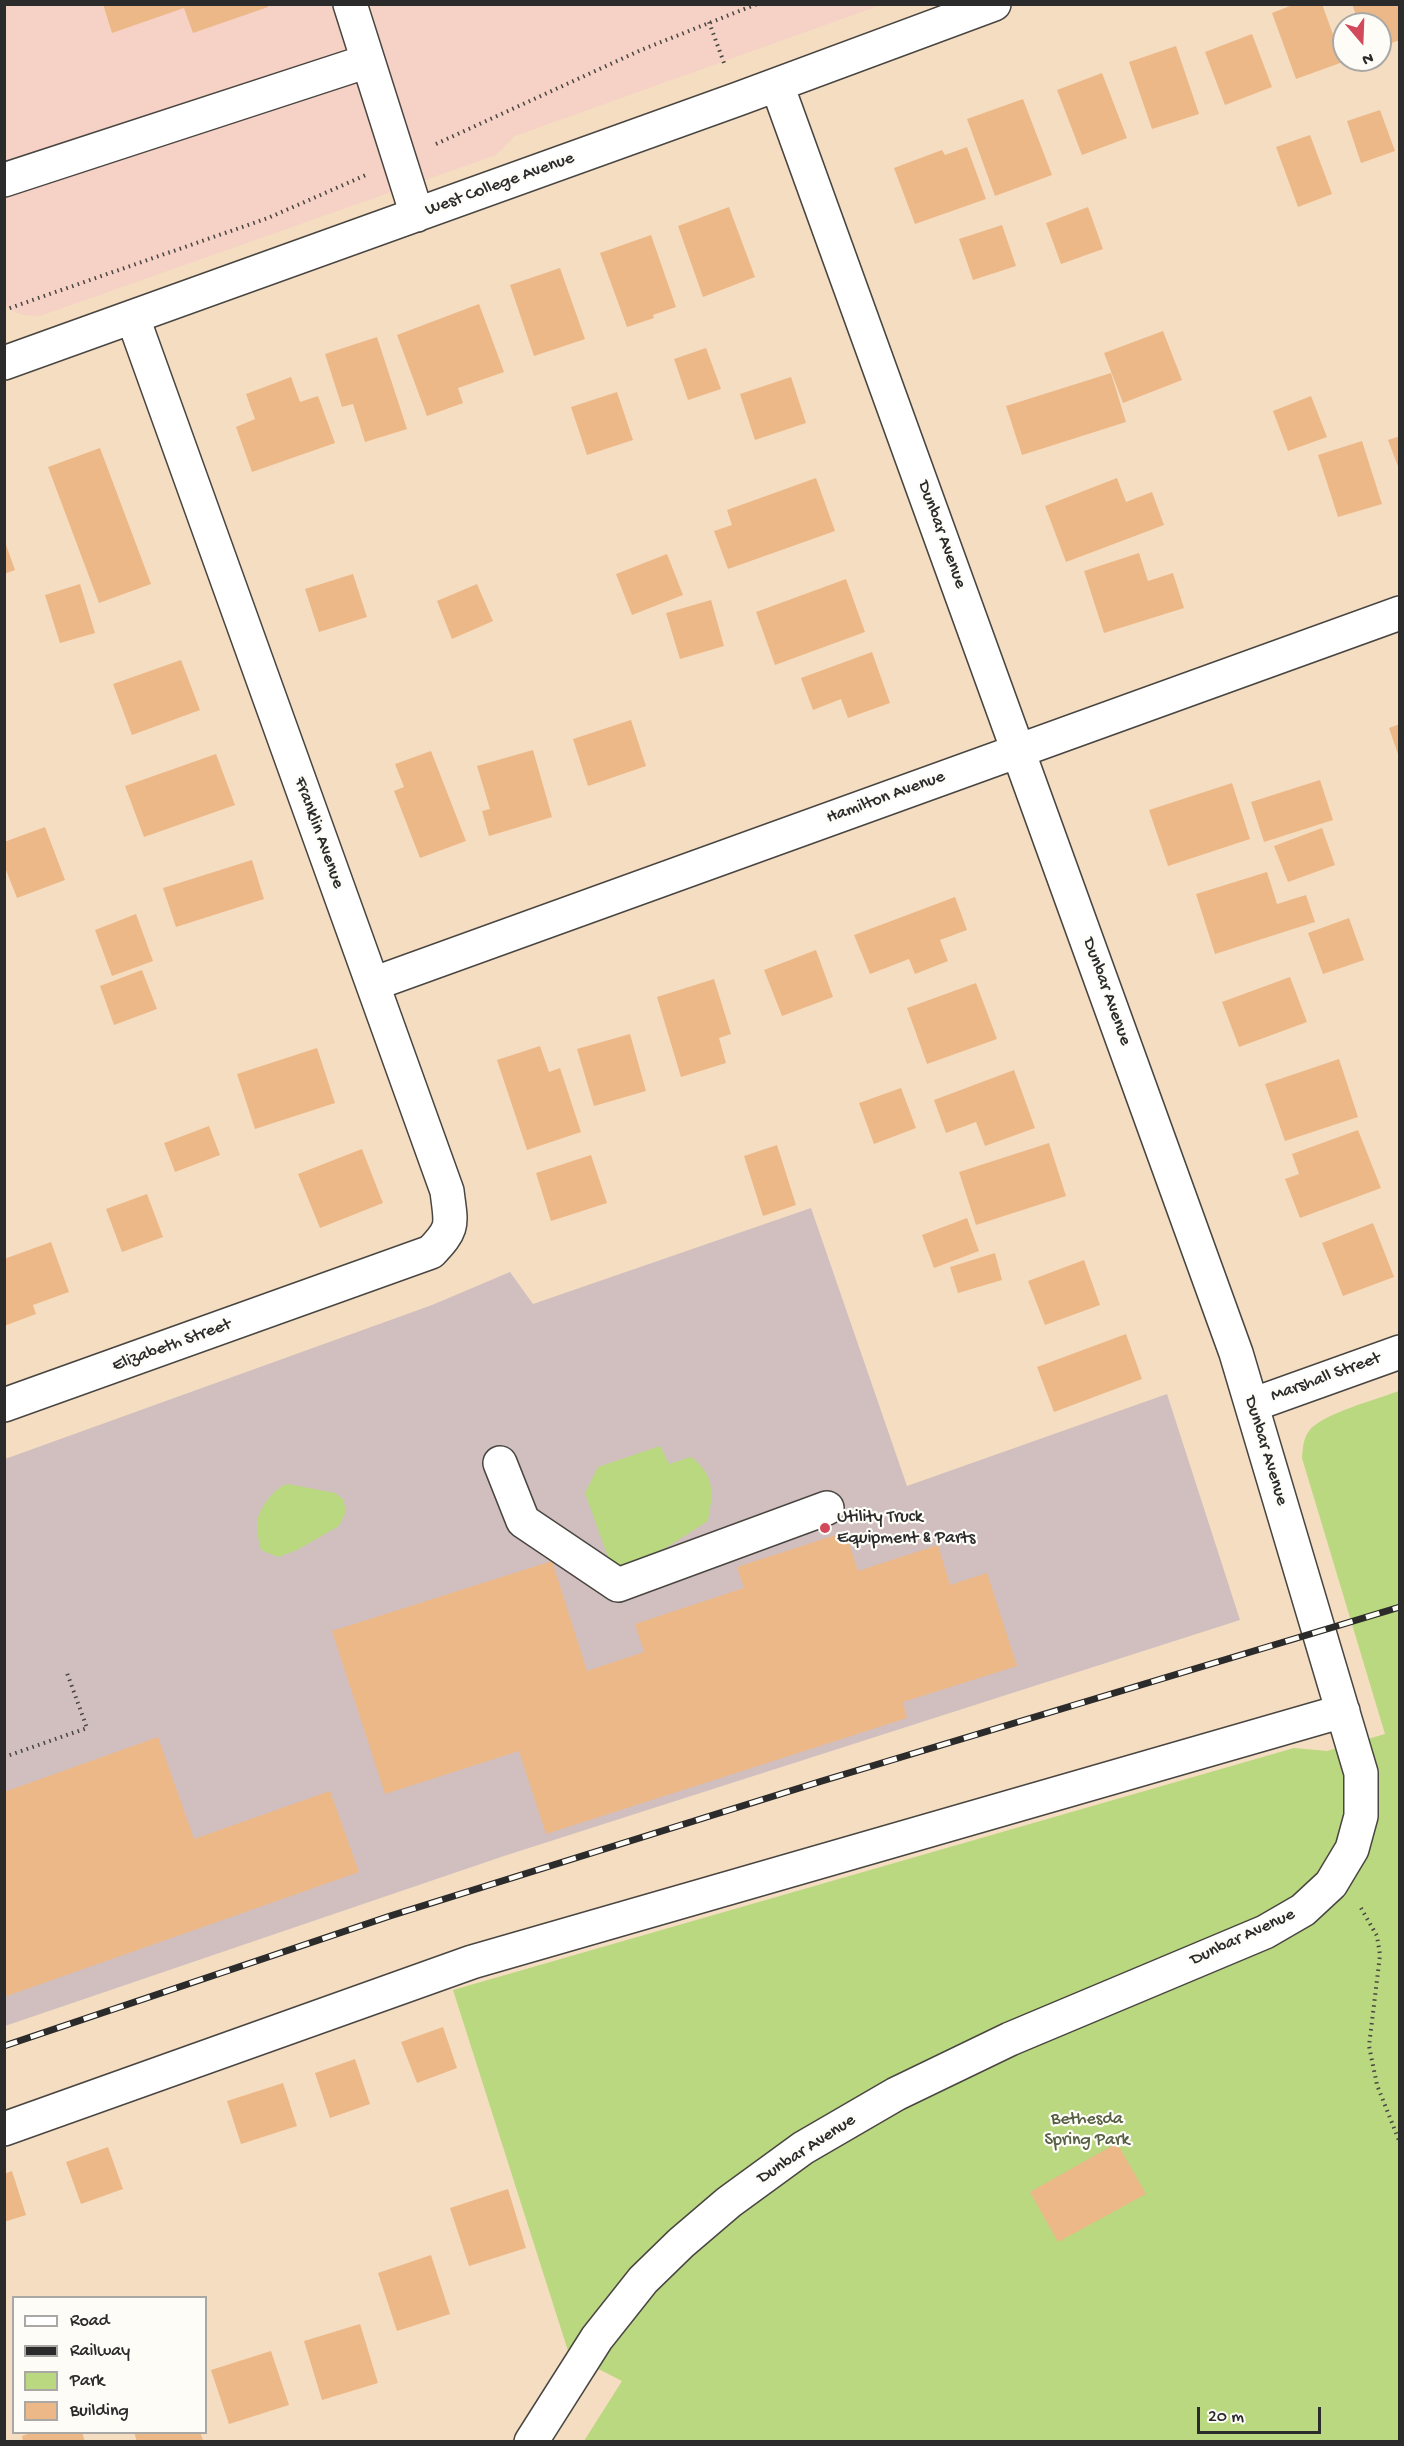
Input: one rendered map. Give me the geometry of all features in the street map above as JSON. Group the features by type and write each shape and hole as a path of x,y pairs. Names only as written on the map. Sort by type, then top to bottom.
{"street":[{"path":"350,4 417,215"},
{"name":"West College Avenue","path":"4,363 777,85 994,4"},
{"path":"4,180 368,61"},
{"name":"Dunbar Avenue","path":"531,2442 597,2338 643,2280 681,2243 729,2202 803,2148 896,2094 1010,2039 1265,1932 1303,1910 1331,1884 1352,1849 1361,1816 1361,1773 1236,1353 777,85"},
{"name":"Franklin Avenue","path":"133,318 447,1191 451,1222 447,1236 431,1252 339,1286"},
{"name":"Hamilton Avenue","path":"373,984 1400,613"},
{"name":"Elizabeth Street","path":"4,1405 339,1286"},
{"name":"Marshall Street","path":"1252,1405 1400,1352"},
{"path":"500,1463 523,1521 618,1585 827,1508"},
{"path":"4,2129 472,1962 711,1891 1343,1711"}],"path":[{"path":"722,58 709,22 757,4"},
{"path":"4,310 12,308"},
{"path":"4,1757 87,1728 67,1673"},
{"path":"1361,1907 1377,1936 1380,1955 1369,2046 1377,2085 1400,2143"}],"shaded area":[{"path":"4,5 881,5 515,136 496,155 40,316 23,315 10,310 5,303"},
{"path":"811,1208 907,1486 1167,1394 1240,1620 504,1856 5,2026 5,1459 432,1305 510,1272 533,1304"}],"green space":[{"name":"Bethesda Spring Park","path":"1399,1391 1399,2441 584,2441 622,2381 569,2354 453,1990 1294,1748 1327,1751 1385,1734 1302,1458 1306,1437 1315,1425 1337,1413"},
{"path":"660,1446 669,1464 691,1457 705,1471 711,1486 708,1521 634,1568 618,1569 608,1557 585,1493 598,1467"},
{"path":"288,1484 335,1493 343,1499 346,1511 339,1526 297,1550 278,1557 261,1550 257,1532 258,1520 272,1494"}],"building":[{"path":"103,4 267,4 268,7 193,33 184,8 112,33"},
{"path":"1295,4 1322,4 1332,32 1332,66 1296,79 1272,13"},
{"path":"1352,4 1400,4 1400,40 1392,43 1392,12 1355,12"},
{"path":"1252,34 1272,87 1225,105 1205,52"},
{"path":"1176,46 1199,114 1152,129 1129,62"},
{"path":"1102,73 1127,138 1082,155 1057,90"},
{"path":"1023,99 1052,175 995,196 967,119"},
{"path":"1380,110 1395,151 1361,163 1347,121"},
{"path":"1310,135 1332,194 1298,207 1276,147"},
{"path":"967,147 986,199 915,224 894,168 942,150 945,155"},
{"path":"729,207 755,277 703,297 678,226"},
{"path":"1088,207 1103,249 1061,264 1046,223"},
{"path":"1002,225 1016,266 973,280 959,239"},
{"path":"651,235 676,307 653,315 654,318 627,327 600,253"},
{"path":"560,268 585,339 534,356 510,285"},
{"path":"479,304 504,372 458,388 463,403 427,416 397,335"},
{"path":"1163,331 1182,380 1123,403 1104,353"},
{"path":"377,337 407,429 365,442 353,404 342,407 325,354"},
{"path":"706,348 721,389 688,400 674,359"},
{"path":"1111,373 1126,422 1022,455 1006,406"},
{"path":"291,377 300,402 318,396 335,443 252,472 236,427 255,419 246,394"},
{"path":"791,377 806,423 755,440 740,394"},
{"path":"617,392 633,440 587,455 571,407"},
{"path":"1311,396 1327,437 1288,451 1273,411"},
{"path":"1400,436 1400,469 1399,469 1388,440"},
{"path":"1362,441 1382,504 1338,517 1318,455"},
{"path":"100,448 151,584 99,603 48,467"},
{"path":"816,478 835,531 728,569 714,531 732,525 727,510"},
{"path":"1117,478 1126,502 1152,492 1164,525 1066,562 1045,506"},
{"path":"4,539 15,570 4,574"},
{"path":"1139,553 1148,581 1173,573 1184,608 1104,633 1084,571"},
{"path":"667,554 683,595 632,615 616,574"},
{"path":"353,574 367,617 319,632 305,589"},
{"path":"846,579 865,632 775,665 756,612"},
{"path":"80,584 95,633 60,643 45,595"},
{"path":"477,584 493,621 452,639 437,601"},
{"path":"711,600 724,646 680,659 666,613"},
{"path":"872,652 890,703 848,718 841,699 813,710 801,678"},
{"path":"181,660 200,710 132,735 113,684"},
{"path":"631,720 646,766 588,786 573,739"},
{"path":"1400,724 1400,757 1399,757 1389,728"},
{"path":"533,750 552,817 489,836 482,811 490,809 477,766"},
{"path":"431,751 466,841 420,858 394,791 404,787 395,764"},
{"path":"216,754 235,805 144,837 125,786"},
{"path":"1320,780 1333,820 1264,842 1251,802"},
{"path":"1232,783 1250,839 1168,866 1149,810"},
{"path":"45,827 65,880 17,898 4,865 4,842"},
{"path":"1322,828 1335,865 1288,882 1274,846"},
{"path":"252,860 264,899 176,927 163,888"},
{"path":"1267,872 1277,904 1306,895 1315,922 1215,954 1196,894"},
{"path":"955,897 967,930 940,940 948,961 915,974 909,959 870,974 854,935"},
{"path":"136,914 153,961 112,976 95,930"},
{"path":"1349,918 1364,960 1323,974 1308,933"},
{"path":"816,950 833,997 782,1016 764,970"},
{"path":"142,970 157,1009 114,1025 100,986"},
{"path":"1290,977 1307,1022 1239,1047 1222,1002"},
{"path":"714,979 731,1034 719,1038 726,1063 681,1077 657,997"},
{"path":"976,983 997,1039 927,1064 907,1008"},
{"path":"630,1034 646,1091 594,1106 577,1049"},
{"path":"540,1046 549,1072 560,1068 581,1132 527,1150 497,1060"},
{"path":"317,1048 335,1103 255,1129 237,1074"},
{"path":"1339,1059 1358,1117 1285,1141 1265,1084"},
{"path":"1014,1070 1035,1128 985,1146 976,1122 946,1133 934,1100"},
{"path":"901,1088 916,1128 874,1144 859,1103"},
{"path":"209,1126 220,1155 175,1172 164,1143"},
{"path":"1358,1130 1381,1188 1300,1218 1285,1179 1299,1174 1292,1154"},
{"path":"1049,1143 1066,1196 976,1225 959,1172"},
{"path":"777,1145 796,1205 763,1216 744,1156"},
{"path":"362,1149 383,1203 320,1228 298,1174"},
{"path":"591,1155 607,1203 551,1221 536,1173"},
{"path":"147,1194 163,1237 122,1252 106,1209"},
{"path":"967,1218 979,1251 934,1268 922,1235"},
{"path":"1373,1223 1394,1277 1343,1296 1322,1243"},
{"path":"51,1242 69,1292 33,1305 36,1314 4,1326 4,1259"},
{"path":"995,1253 1002,1280 958,1293 950,1267"},
{"path":"1084,1260 1100,1305 1045,1325 1028,1281"},
{"path":"1126,1334 1142,1379 1054,1412 1037,1367"},
{"path":"845,1532 858,1571 938,1545 950,1585 987,1573 1017,1666 903,1702 907,1718 546,1834 519,1751 385,1794 332,1631 552,1561 587,1671 644,1652 635,1624 744,1588 737,1567"},
{"path":"158,1737 194,1839 330,1791 359,1872 4,1997 4,1792"},
{"path":"443,2027 457,2068 417,2083 401,2042"},
{"path":"355,2059 370,2104 330,2118 315,2073"},
{"path":"283,2083 297,2126 241,2144 227,2101"},
{"path":"1117,2143 1146,2194 1058,2242 1030,2192"},
{"path":"108,2147 123,2189 81,2204 66,2162"},
{"path":"12,2171 26,2215 4,2222 4,2174"},
{"path":"508,2189 526,2248 469,2266 450,2208"},
{"path":"431,2255 450,2314 397,2331 378,2273"},
{"path":"360,2324 378,2383 322,2400 304,2341"},
{"path":"271,2351 289,2405 229,2424 211,2370"},
{"path":"28,2434 83,2434 85,2442 23,2442 22,2436"},
{"path":"135,2434 201,2434 203,2440 137,2442"}],"railway":[{"path":"4,2046 390,1916 822,1781 1400,1607"}],"place":[{"name":"Utility Truck Equipment & Parts","path":"825,1528"}]}
